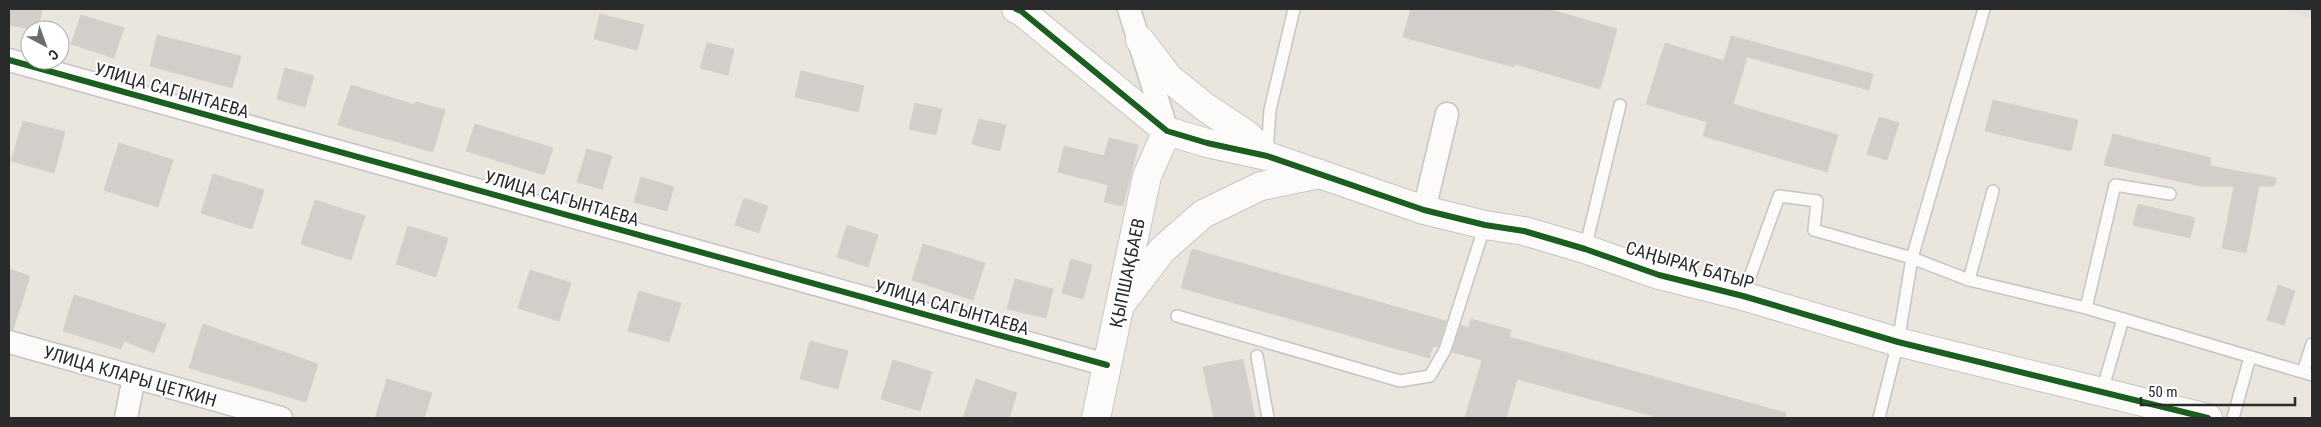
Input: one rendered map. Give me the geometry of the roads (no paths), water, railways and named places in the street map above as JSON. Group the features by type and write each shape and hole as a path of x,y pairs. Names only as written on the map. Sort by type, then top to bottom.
{"street":[{"path":"1016,9 1021,11 1167,131"},
{"path":"1129,9 1140,40 1150,83 1167,131"},
{"path":"1140,40 1169,78 1206,107 1247,135 1267,156"},
{"name":"УЛИЦА САГЫНТАЕВА","path":"9,60 1107,365"},
{"path":"1424,210 1447,114"},
{"name":"САҢЫРАҚ БАТЫР","path":"1167,131 1207,144 1267,156 1424,210 1485,225 1524,231 1659,275 1743,296 1898,342 2208,418"},
{"name":"ҚЫПШАҚБАЕВ","path":"1096,418 1147,176 1167,131"},
{"path":"1120,305 1162,250 1203,214 1261,186 1320,174"},
{"name":"УЛИЦА КЛАРЫ ЦЕТКИН","path":"9,342 281,418"},
{"path":"126,418 134,377"}],"lane":[{"path":"1267,156 1270,110 1294,9"},
{"path":"1879,418 1898,342 1912,258 1984,9"},
{"path":"1584,249 1620,105"},
{"path":"2086,308 2115,185 2170,194"},
{"path":"1969,280 1993,191"},
{"path":"1743,296 1779,196 1817,200 1814,230 1912,258 1969,280 2086,308 2308,373 2312,344"},
{"path":"1177,316 1400,381 1430,376 1445,350 1485,225"},
{"path":"2102,391 2123,319"},
{"path":"1257,356 1268,418"},
{"path":"2233,418 2250,357"}]}
